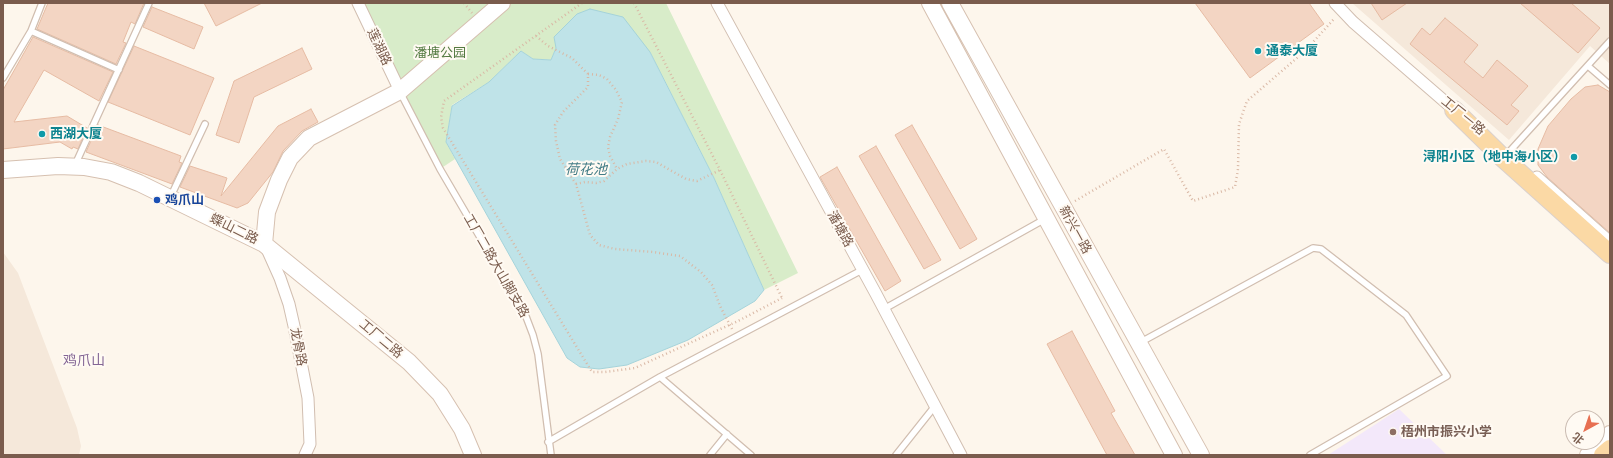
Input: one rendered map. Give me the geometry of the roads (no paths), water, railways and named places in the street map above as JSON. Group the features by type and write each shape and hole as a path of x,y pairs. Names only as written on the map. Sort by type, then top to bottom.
{"main road":[{"name":"蝶山二路","path":"3,170 58,166 111,172 170,198 264,244 267,212 279,180 290,158 309,138 400,91 502,3"},
{"name":"新兴一路","path":"930,3 1174,455"},
{"name":"新兴一路","path":"950,3 1201,455"},
{"path":"1454,110 1503,158 1610,254"},
{"name":"工厂二路","path":"264,244 409,362 440,394 462,429 473,455"},
{"path":"1588,455 1610,434"},
{"path":"1604,455 1610,449"}],"street":[{"name":"莲湖路","path":"358,3 400,91"},
{"name":"潘塘路","path":"717,3 884,309 961,455"},
{"name":"工厂一路","path":"1339,7 1454,110 1509,152 1610,242"},
{"name":"龙骨路","path":"264,244 280,278 294,326 308,398 310,444 305,455"}],"lane":[{"path":"3,78 31,31 42,3"},
{"path":"74,167 149,3"},
{"path":"31,31 118,70"},
{"path":"1509,152 1610,41"},
{"path":"1588,66 1610,85"},
{"name":"工厂二路大山脚支路","path":"400,91 440,169 525,314 533,334 538,354 548,442 551,455"},
{"path":"170,198 205,124"},
{"path":"884,309 1047,218"},
{"path":"1138,343 1313,248 1321,249 1406,315 1448,376 1310,455"},
{"path":"548,442 660,377 862,270"},
{"path":"660,377 751,455"},
{"path":"896,455 935,406"},
{"path":"710,455 728,434"}],"water":[{"name":"荷花池","path":"590,9 623,17 650,52 714,178 764,290 755,301 688,340 627,365 599,369 580,367 567,358 446,142 452,106 489,82 521,51 533,59 551,60 556,48 554,37 577,14"}],"place":[{"name":"通泰大厦","path":"1258,51"},
{"name":"西湖大厦","path":"42,134"},
{"name":"浔阳小区（地中海小区）","path":"1574,157"},
{"name":"鸡爪山","path":"157,200"},
{"name":"梧州市振兴小学","path":"1393,432"}],"district":[{"name":"鸡爪山","path":"84,361"}],"park label":[{"name":"潘塘公园","path":"440,53"}]}
